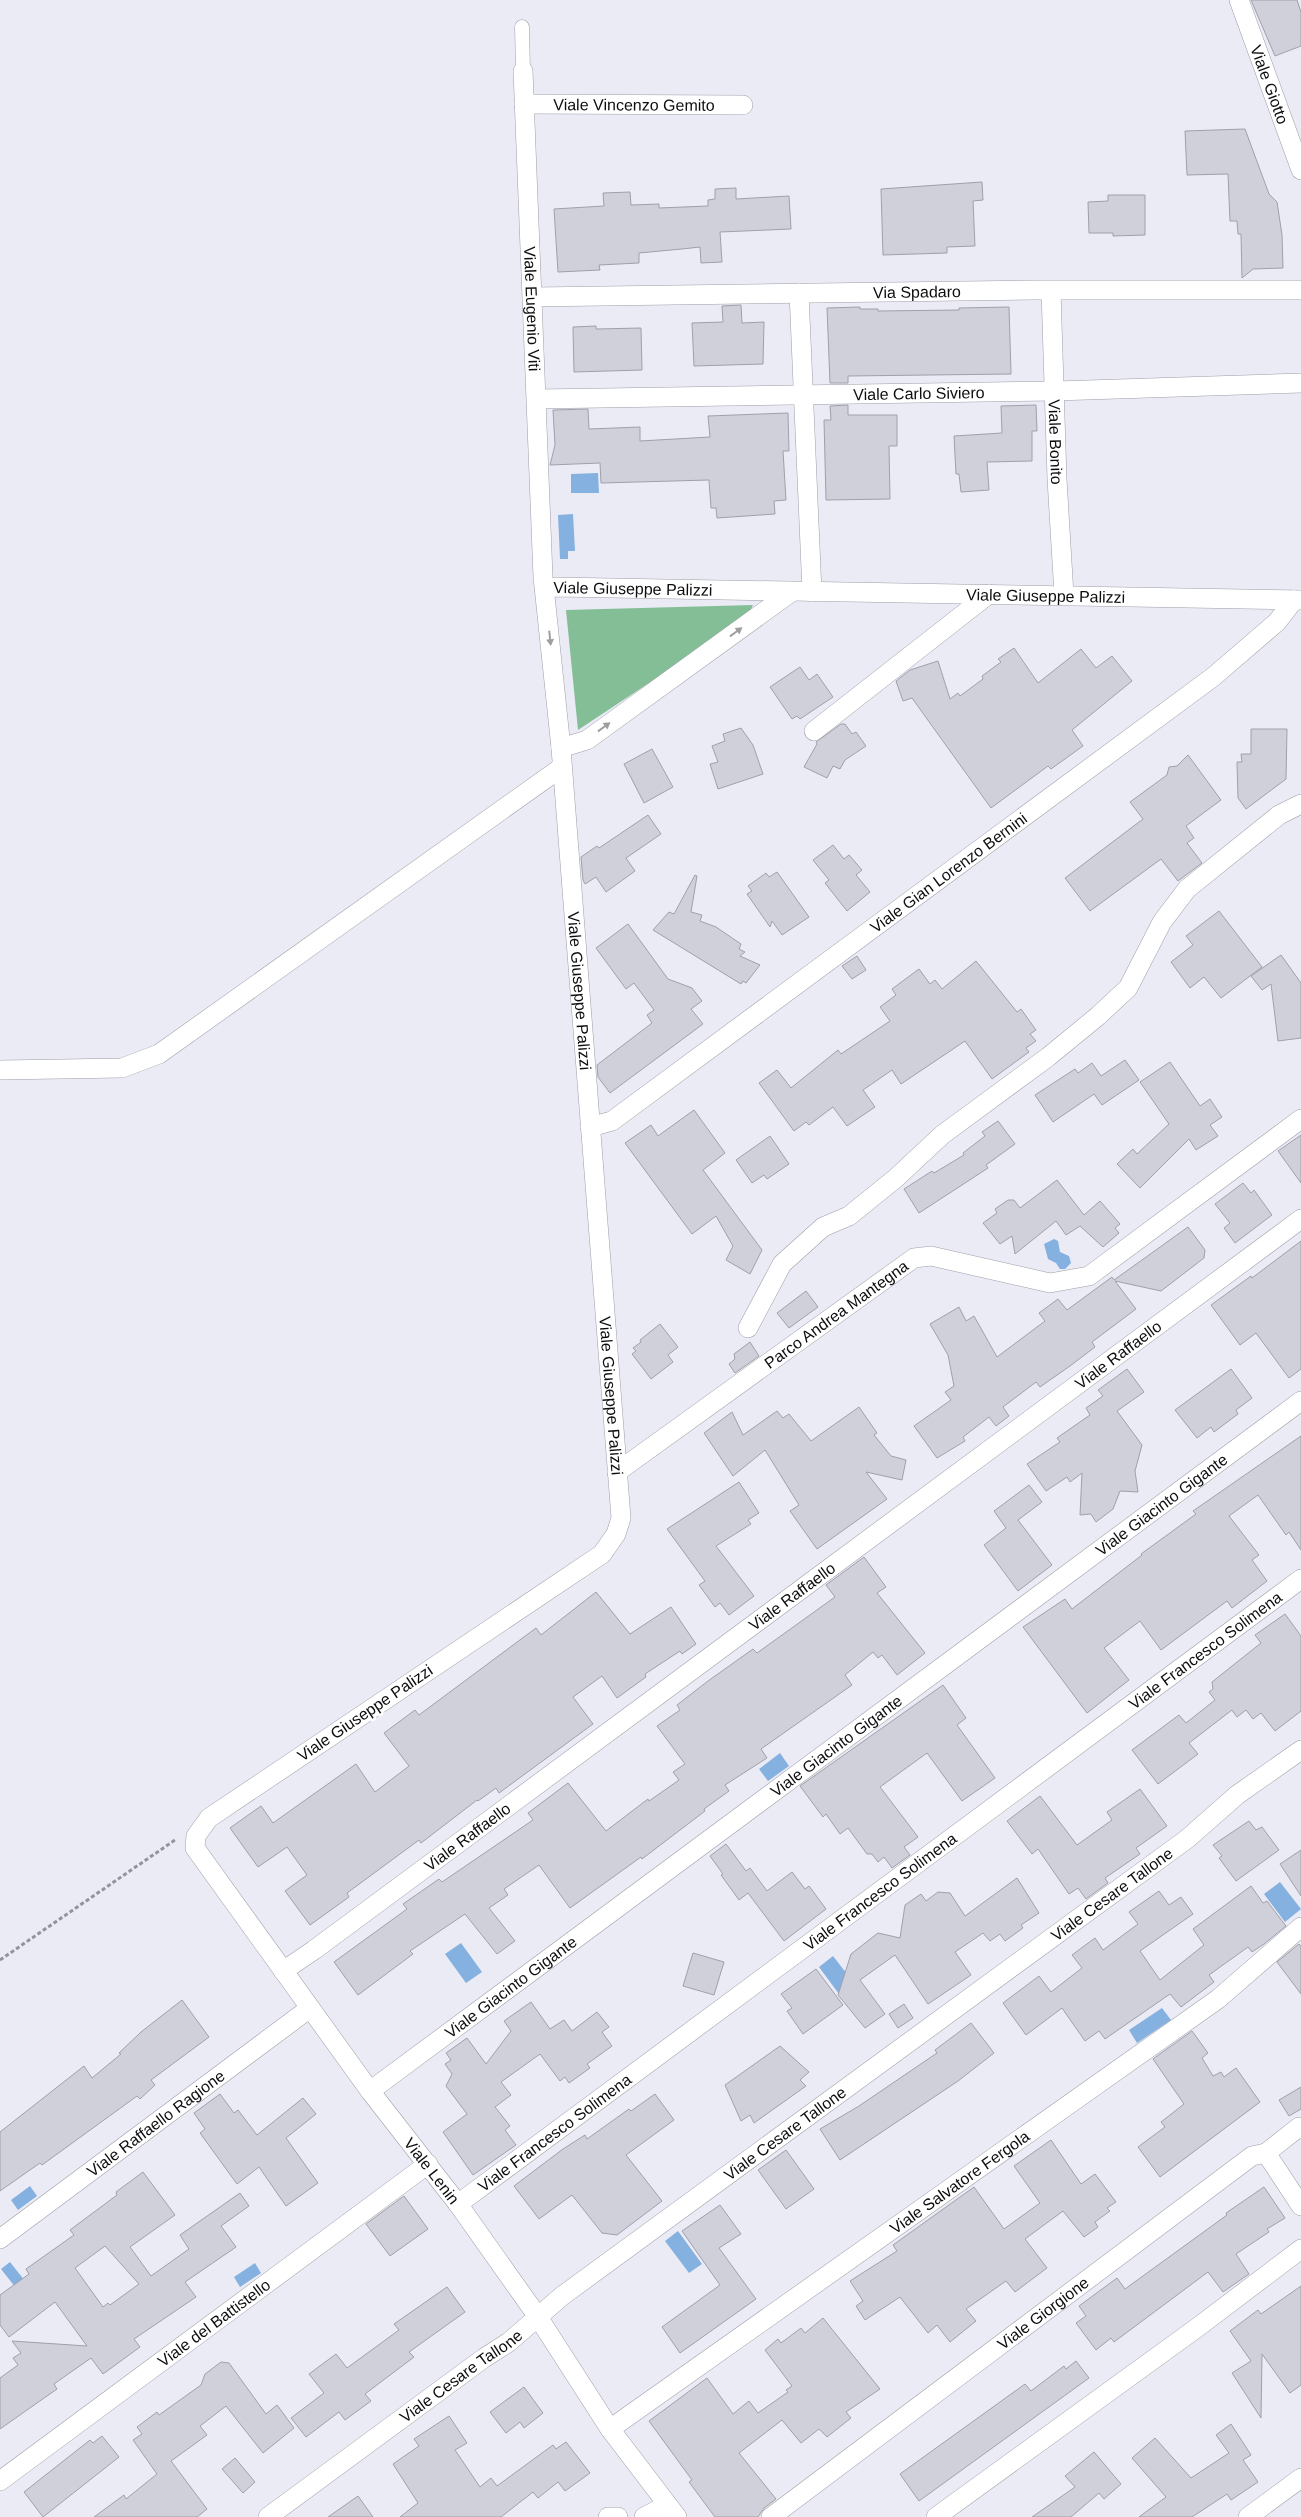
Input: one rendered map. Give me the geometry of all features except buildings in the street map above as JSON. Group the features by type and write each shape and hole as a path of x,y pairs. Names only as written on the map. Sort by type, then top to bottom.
{"street":[{"name":"Viale Giotto","path":"1239,0 1301,170"},
{"name":"Viale Eugenio Viti","path":"522,27 545,589"},
{"name":"Viale Vincenzo Gemito","path":"524,104 743,105"},
{"name":"Via Spadaro","path":"533,298 799,293 1301,290"},
{"name":"Viale Bonito","path":"1051,291 1056,391 1057,480 1064,595"},
{"path":"799,293 812,592"},
{"name":"Viale Carlo Siviero","path":"538,399 1056,391 1301,383"},
{"name":"Viale Giuseppe Palizzi","path":"202,1826 209,1818 602,1554 616,1534 621,1518 561,748 545,589 556,587 790,593 1064,595 1297,600"},
{"path":"561,748 587,740 790,593"},
{"path":"814,731 988,594"},
{"name":"Viale Gian Lorenzo Bernini","path":"590,1127 612,1121 1213,677 1277,622 1297,600"},
{"path":"0,1070 122,1068 159,1054 562,767"},
{"path":"748,1328 782,1264 823,1227 848,1216 896,1178 942,1135 1048,1057 1098,1016 1128,988 1162,922 1186,889 1279,815 1301,804"},
{"name":"Parco Andrea Mantegna","path":"617,1472 914,1258 931,1256 1050,1283 1089,1276 1301,1119"},
{"name":"Viale Raffaello","path":"283,1971 314,1950 1301,1219"},
{"name":"Viale Giacinto Gigante","path":"370,2091 1301,1401"},
{"name":"Viale Francesco Solimena","path":"458,2204 1301,1579"},
{"name":"Viale Cesare Tallone","path":"268,2517 484,2358 509,2342 562,2296 1187,1840 1237,1794 1301,1750"},
{"name":"Viale Lenin","path":"202,1826 196,1836 195,1848 370,2091 458,2204 538,2317 610,2429 672,2511"},
{"name":"Viale Salvatore Fergola","path":"610,2429 1218,1999 1301,1927"},
{"name":"Viale Raffaello Ragione","path":"0,2239 310,2008"},
{"name":"Viale Giorgione","path":"771,2517 1252,2156 1266,2153 1299,2127 1301,2129"},
{"path":"1266,2153 1301,2206"},
{"name":"Viale del Battistello","path":"0,2481 428,2164"},
{"path":"936,2517 1198,2327 1301,2249"},
{"path":"1248,2517 1301,2478"},
{"path":"644,2517 672,2511"},
{"path":"608,2517 618,2517"}],"path":[{"path":"0,1960 192,1828 202,1826"}],"green space":[{"path":"753,605 747,618 578,730 566,610"}],"water":[{"path":"598,473 599,493 571,493 571,474"},
{"path":"573,514 575,551 568,551 568,559 560,559 558,515"},
{"path":"1054,1239 1058,1241 1060,1252 1069,1256 1071,1263 1065,1269 1060,1269 1056,1263 1048,1259 1044,1244"},
{"path":"780,1753 789,1766 768,1781 759,1769"},
{"path":"1280,1882 1301,1909 1285,1922 1264,1894"},
{"path":"461,1943 482,1972 466,1983 445,1954"},
{"path":"833,1956 854,1983 839,1994 819,1967"},
{"path":"1162,2008 1171,2020 1137,2043 1129,2030"},
{"path":"30,2186 37,2196 18,2210 11,2200"},
{"path":"678,2231 702,2264 689,2273 665,2241"},
{"path":"10,2262 25,2281 16,2288 1,2269"},
{"path":"255,2263 261,2273 240,2287 234,2277"}]}
